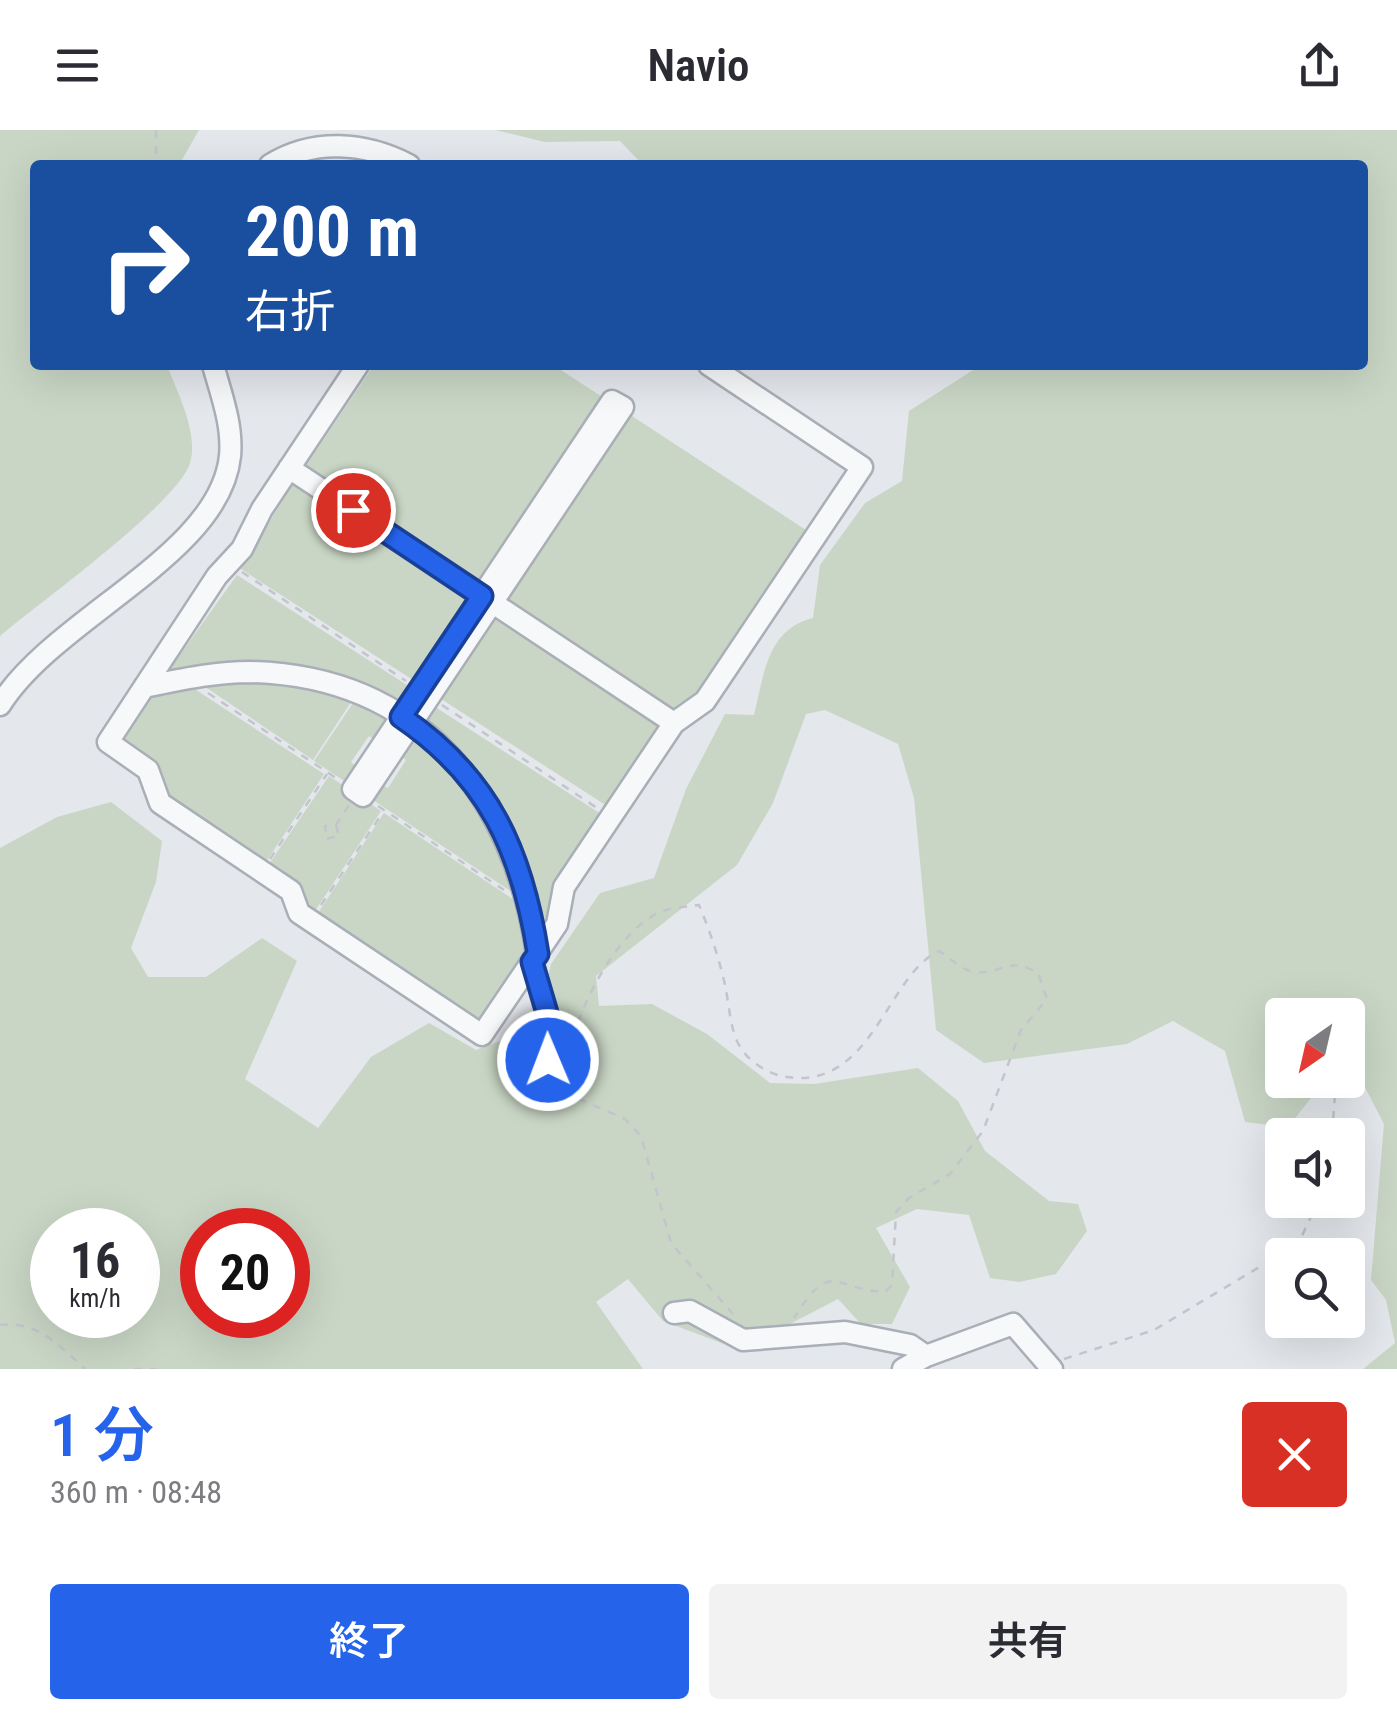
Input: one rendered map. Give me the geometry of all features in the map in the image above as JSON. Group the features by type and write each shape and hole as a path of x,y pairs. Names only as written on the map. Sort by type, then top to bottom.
{"street":[{"path":"280,160 297,152 334,146 367,148 397,160"},
{"path":"0,705 46,650 192,534 216,502 231,452 214,370"},
{"path":"355,370 289,468 242,549 217,576 108,742 148,770 160,803 292,890 299,913 482,1036 557,924 564,887 674,723 705,701 862,467 716,370"},
{"path":"358,793 487,599 623,407 612,401 487,599"},
{"path":"289,468 674,723"},
{"path":"144,686 248,672 283,674 346,690 406,720 457,764 498,819 522,874 548,1016 548,1060 566,1068"},
{"path":"674,1313 690,1310 743,1340 846,1332 910,1345 926,1356"},
{"path":"904,1369 926,1356 1013,1324 1050,1367"}],"path":[{"path":"156,130 156,160"},
{"path":"186,679 531,908"},
{"path":"262,871 328,773"},
{"path":"336,825 358,793"},
{"path":"310,920 384,810"},
{"path":"734,1315 671,1242 641,1136 626,1120 576,1098 566,1068 588,997 607,966 657,913 699,906 724,980 738,1044 769,1073 794,1078 819,1075 842,1063 886,1017 925,958 939,952 968,971 979,973 1023,964 1038,973 1047,987 1047,999 1021,1030 982,1131 950,1174 909,1198 896,1212 892,1285 885,1292 835,1280 820,1285 797,1312 787,1338"},
{"path":"1050,1367 1154,1330 1298,1244 1311,1218"},
{"path":"0,1325 31,1327 47,1334 84,1369"},
{"path":"134,1369 158,1369"}],"green space":[{"path":"0,130 199,130 182,160 30,160 30,370 169,370 186,413 192,451 180,481 160,503 0,636"},
{"path":"495,130 1397,130 1397,1369 1363,1369 1395,1343 1386,1300 1371,1280 1384,1124 1365,1087 1365,998 1265,998 1265,1098 1311,1098 1295,1118 1265,1118 1265,1124 1245,1122 1225,1051 1173,1021 1127,1044 984,1063 936,1030 914,798 898,744 825,710 806,714 773,803 737,865 596,976 599,1006 652,1004 707,1034 770,1083 814,1084 918,1068 958,1101 985,1151 1049,1201 1078,1204 1087,1231 1056,1274 1019,1282 990,1278 969,1215 917,1209 876,1228 910,1287 892,1324 861,1324 838,1299 740,1350 663,1321 628,1279 596,1302 643,1369 0,1369 0,848 57,817 111,802 162,841 156,882 131,948 148,977 206,977 262,938 297,961 245,1079 318,1128 371,1057 429,1023 476,1050 535,1028 551,964 600,893 654,878 686,789 725,714 754,715 765,670 777,643 786,632 813,618 820,565 865,503 902,481 909,411 973,370 1368,370 1368,160 638,160 620,141 545,142"},
{"path":"371,370 561,370 604,398 481,585 303,470"},
{"path":"629,414 809,532 699,694 673,710 501,598"},
{"path":"294,481 474,597 416,682 241,569"},
{"path":"237,575 413,689 400,709 358,688 164,677"},
{"path":"493,609 664,721 607,806 435,695"},
{"path":"277,680 353,699 313,760 198,682"},
{"path":"187,684 324,774 264,865 166,798 118,740 149,694"},
{"path":"355,700 395,720 380,743 369,736 351,762 362,771 352,786 314,761"},
{"path":"429,703 601,814 556,880 551,917 543,930 521,852 496,804 417,722"},
{"path":"411,731 473,790 524,900 367,796 377,782 388,788 406,760 397,753"},
{"path":"329,776 381,811 313,914 267,867"},
{"path":"384,813 526,908 532,947 480,1024 316,916"}],"route":[{"path":"353,510 482,596 401,717 434,741 478,788 511,846 531,908 538,954 532,962 550,1024 548,1060"}]}
